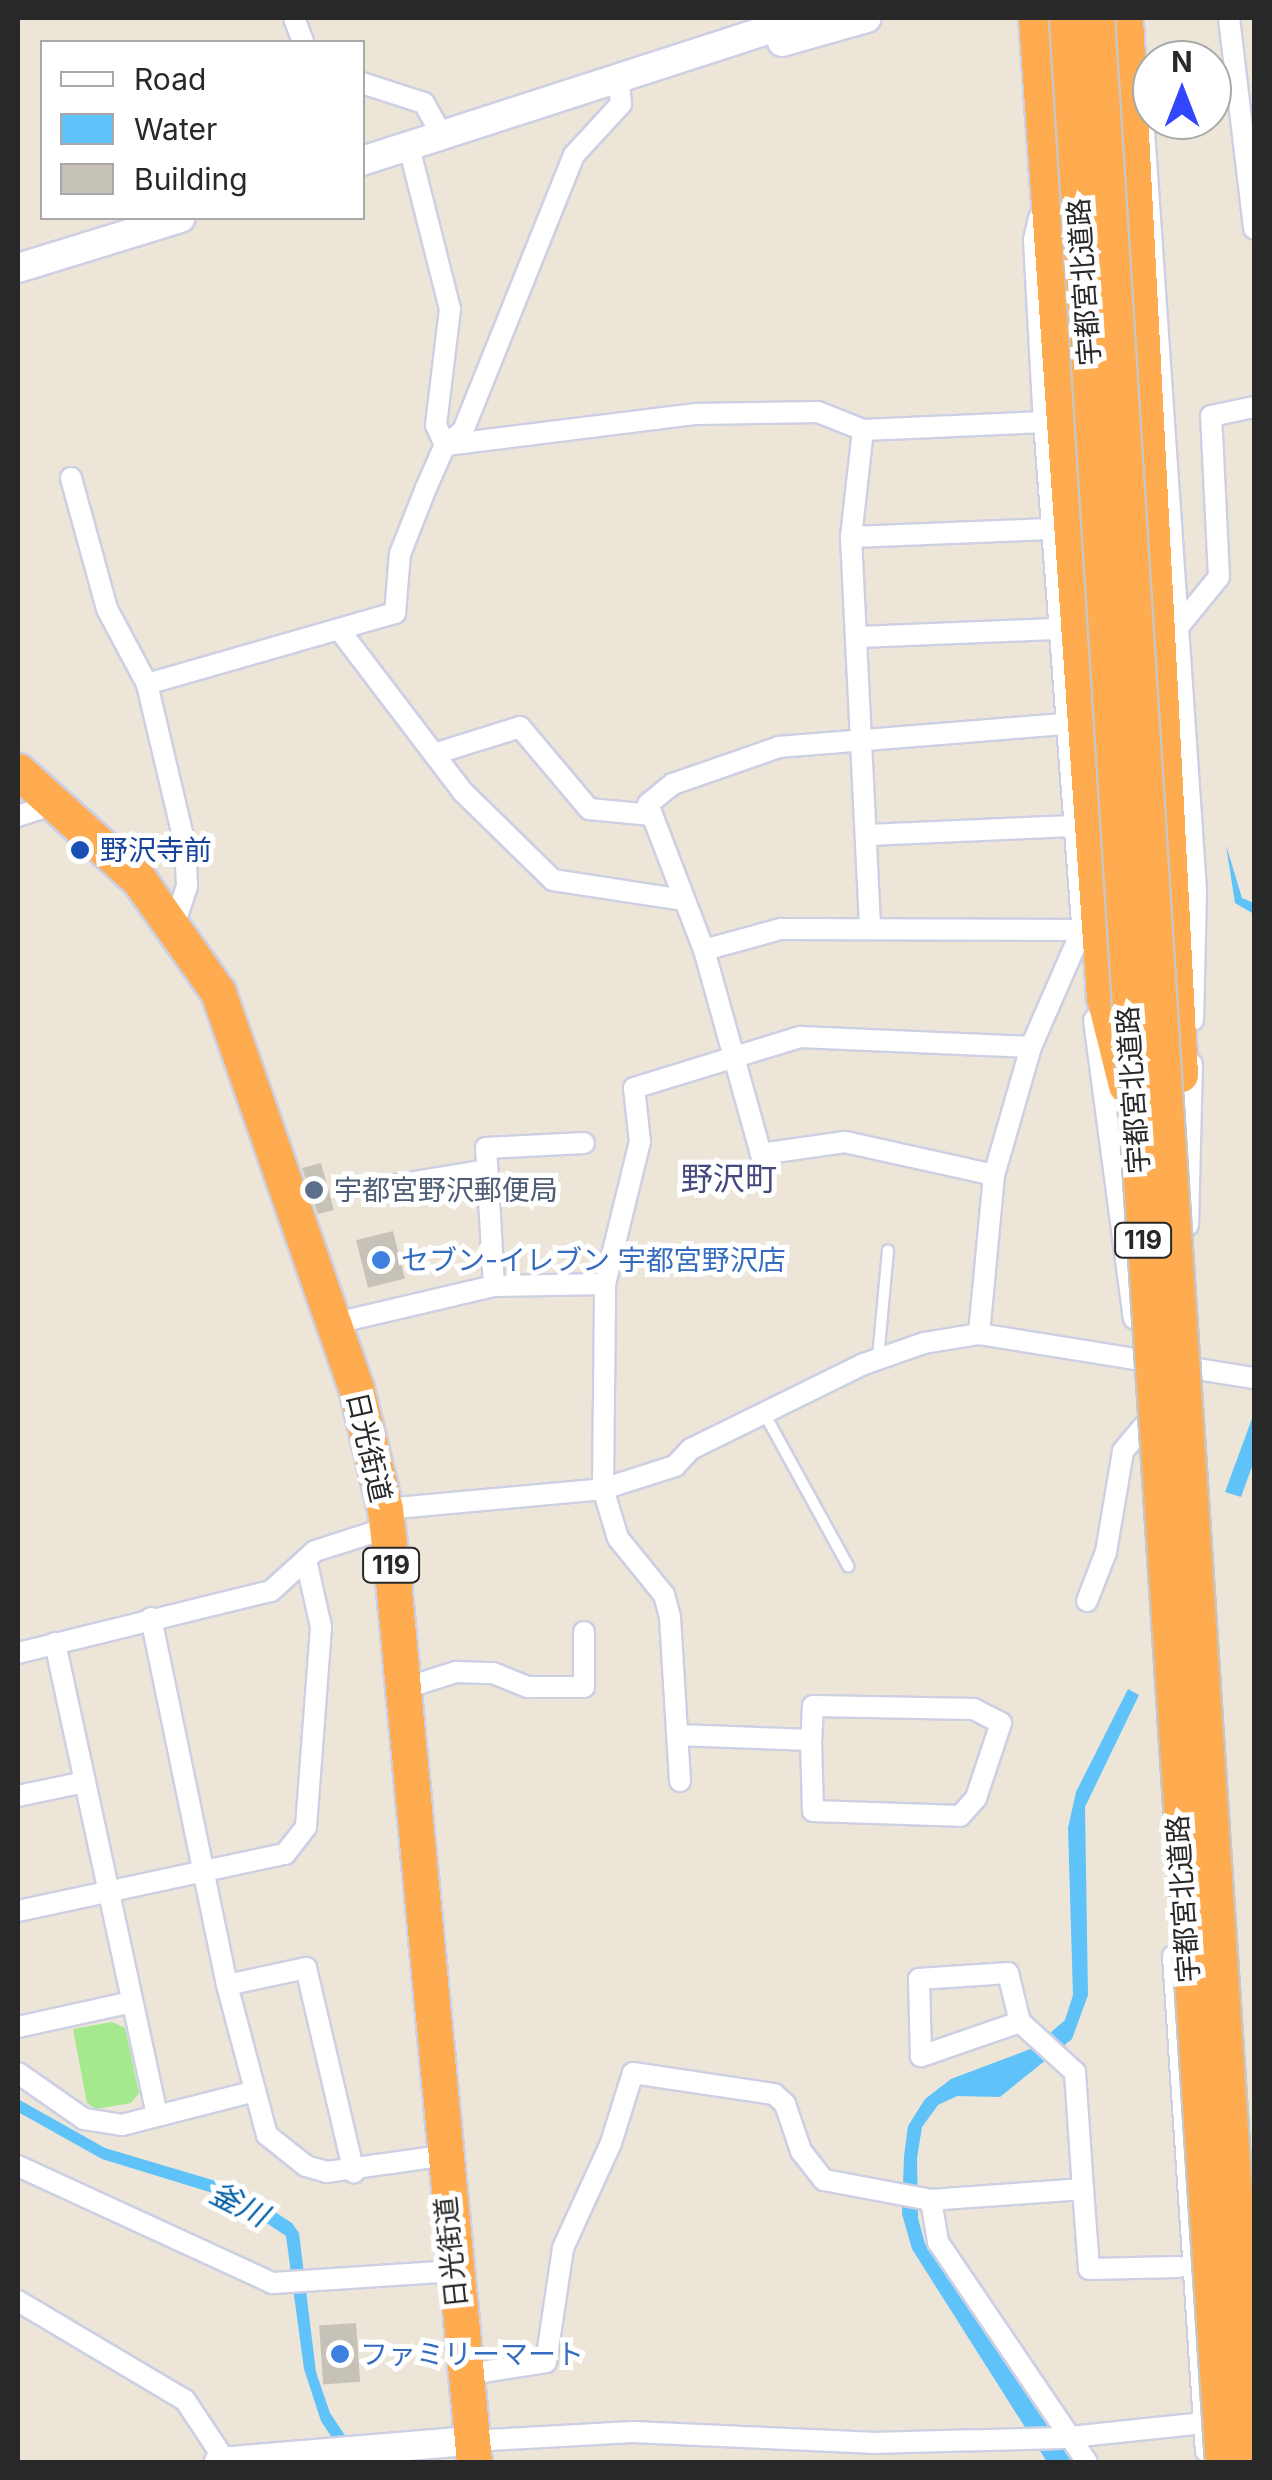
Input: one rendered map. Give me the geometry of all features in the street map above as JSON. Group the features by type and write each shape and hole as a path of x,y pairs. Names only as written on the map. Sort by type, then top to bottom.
{"highway":[{"path":"1036,18 1104,997 1134,1120"},
{"name":"宇都宮北道路","path":"1067,18 1134,1120 1223,2462"},
{"name":"宇都宮北道路","path":"1096,18 1251,2462"},
{"path":"1126,34 1182,1122 1171,1245"},
{"name":"日光街道","path":"18,770 140,880 175,923 236,1035 336,1323 386,1518 441,2156 472,2452"}],"street":[{"path":"365,161 674,65 804,18"},
{"path":"674,65 722,59 867,18"},
{"path":"1229,18 1254,229"},
{"path":"1126,34 1149,142 1196,890 1190,1369 1254,2337"},
{"path":"147,684 341,632 395,613 400,554 445,445 463,431 574,155 621,104 619,82"},
{"path":"365,84 424,103 443,137"},
{"path":"410,147 450,310 436,426 445,445"},
{"path":"1048,175 1034,240 1063,724 1082,930 1140,1362 1207,2462"},
{"path":"18,268 174,220"},
{"path":"1179,626 1219,577 1211,416 1254,407"},
{"path":"445,445 696,414 818,412 863,430 1044,422"},
{"path":"863,430 851,538 864,736 870,925"},
{"path":"71,478 106,609 147,684 185,845 187,886 175,923"},
{"path":"851,538 1051,528"},
{"path":"857,637 1057,629"},
{"path":"341,632 434,754 553,880 684,900"},
{"path":"994,1175 845,1142 761,1154 737,1054 704,950 648,804 673,784 779,747 864,736 1063,724"},
{"path":"434,754 520,727 589,808 652,815"},
{"path":"18,816 56,804"},
{"path":"867,835 1072,826"},
{"path":"704,950 781,928 870,925 1082,930"},
{"path":"978,1334 994,1175 1030,1046 1082,930"},
{"path":"680,1781 664,1595 634,1564 603,1489 605,1284 640,1142 634,1088 800,1037 1030,1046"},
{"path":"494,1286 486,1148 584,1143"},
{"path":"372,1189 487,1170"},
{"path":"336,1323 494,1286 605,1284"},
{"path":"18,1653 272,1592 306,1560 386,1518 603,1489 676,1466 690,1449 878,1359 978,1334 1254,1378"},
{"path":"1087,1602 1106,1552 1123,1452 1144,1426"},
{"path":"18,1911 285,1854 306,1827 321,1627 306,1560"},
{"path":"151,1618 227,1985 252,2092 267,2135 306,2166 354,2172 441,2156"},
{"path":"402,1690 456,1672 493,1673 528,1687 584,1687 584,1632"},
{"path":"55,1643 157,2116"},
{"path":"814,1706 974,1709 1000,1723 976,1798 960,1816 812,1811 812,1740 814,1706"},
{"path":"677,1735 812,1740"},
{"path":"18,1796 85,1782"},
{"path":"227,1985 306,1968 354,2172"},
{"path":"1020,2022 921,2056 919,1980 1008,1972 1020,2022 1075,2072 1089,2269 1179,2268"},
{"path":"18,2027 132,2002"},
{"path":"18,2073 84,2119 122,2125 252,2092"},
{"path":"463,2375 546,2362 563,2248 611,2143 633,2073 774,2094 785,2104 800,2151 824,2180 931,2200 1083,2189"},
{"path":"18,2166 156,2232 299,2284 452,2271"},
{"path":"931,2200 938,2242 1088,2462"},
{"path":"18,2301 185,2400 226,2462"},
{"path":"219,2462 337,2454 472,2452 633,2432 871,2443 1071,2438 1254,2418"}],"lane":[{"path":"878,1359 888,1250"},
{"path":"764,1412 848,1566"}],"green space":[{"path":"112,2022 125,2028 139,2093 131,2103 96,2109 87,2103 73,2029"}],"water":[{"path":"1226,845 1242,898 1254,903 1254,914 1235,903"},
{"path":"1254,1413 1254,1461 1241,1497 1225,1492"},
{"path":"1128,1689 1139,1695 1085,1807 1088,1995 1072,2039 1000,2097 957,2096 938,2105 922,2127 917,2158 918,2218 925,2244 1072,2462 1047,2462 912,2249 902,2214 904,2156 908,2126 925,2099 951,2079 1033,2048 1065,2020 1073,1995 1068,1828 1076,1792"},
{"name":"釜川","path":"18,2099 105,2148 236,2187 292,2223 299,2233 316,2372 330,2413 363,2462 348,2462 321,2421 304,2369 286,2236 229,2198 102,2159 18,2112"}],"building":[{"name":"宇都宮野沢郵便局","path":"321,1163 334,1210 318,1214 302,1168"},
{"name":"セブン-イレブン 宇都宮野沢店","path":"393,1231 405,1279 368,1288 356,1240"},
{"name":"ファミリーマート","path":"356,2323 360,2382 323,2384 319,2326"}],"place":[{"name":"野沢寺前","path":"80,850"},
{"name":"宇都宮野沢郵便局","path":"314,1190"},
{"name":"セブン-イレブン 宇都宮野沢店","path":"381,1260"},
{"name":"ファミリーマート","path":"340,2354"}],"district":[{"name":"野沢町","path":"729,1179"}]}
